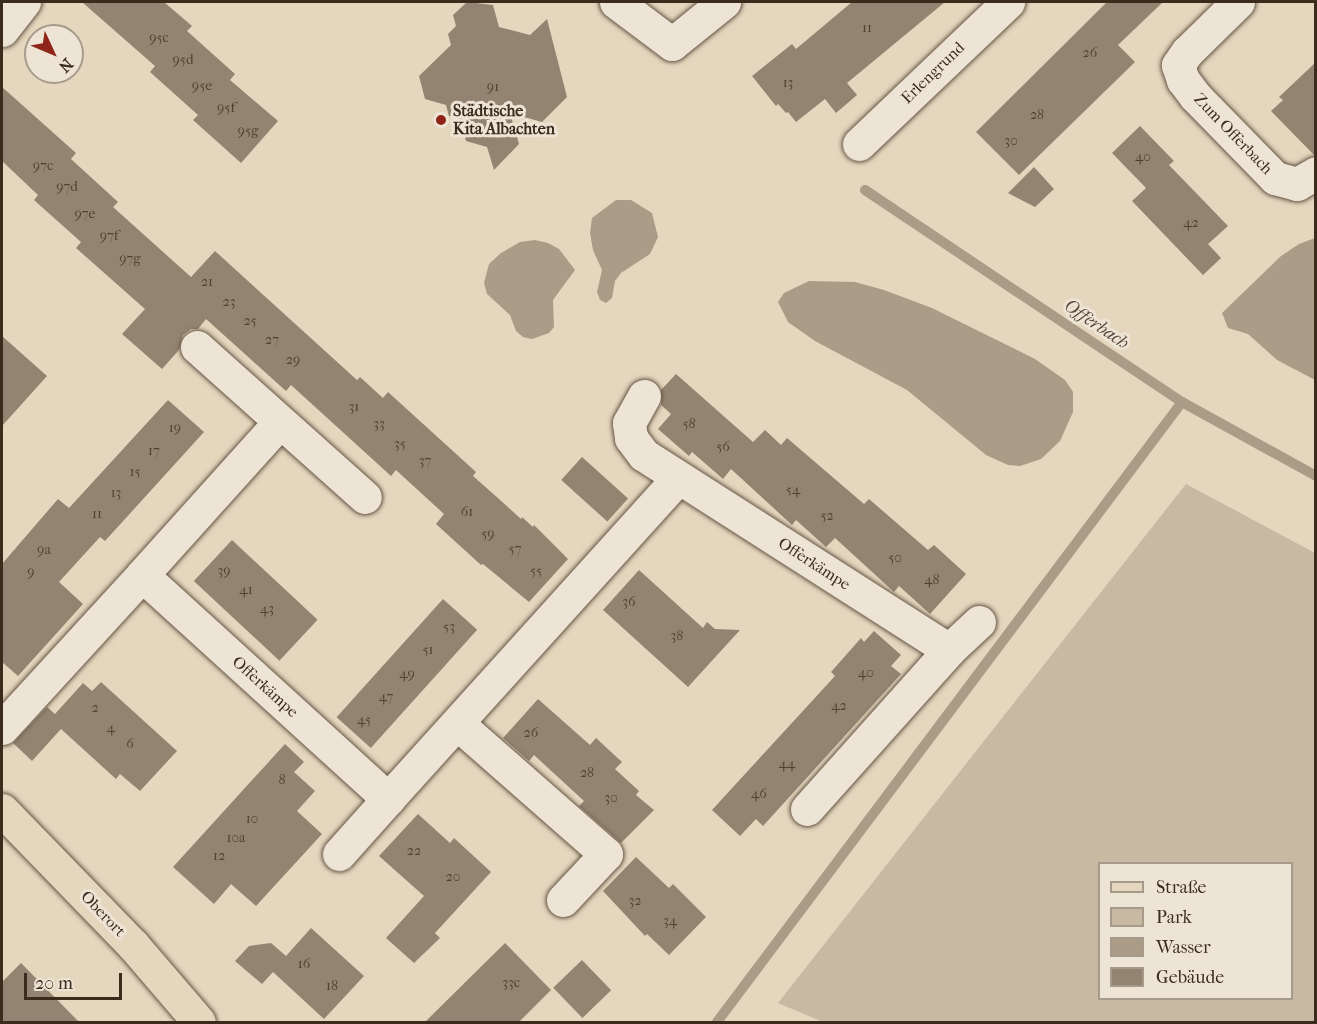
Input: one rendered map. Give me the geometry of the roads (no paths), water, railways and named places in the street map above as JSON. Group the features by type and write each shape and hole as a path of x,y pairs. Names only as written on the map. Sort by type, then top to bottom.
{"main road":[{"name":"Oberort","path":"2,810 133,945 199,1023"}],"street":[{"path":"2,30 24,2"},
{"path":"616,2 672,44 724,2"},
{"name":"Erlengrund","path":"859,144 1008,2"},
{"name":"Zum Offerbach","path":"1238,2 1187,52 1178,65 1183,80 1195,96 1275,178 1297,184 1316,173"},
{"path":"197,347 365,497"},
{"name":"Offerkämpe","path":"644,396 629,423 631,438 644,455 677,479 706,495 949,650"},
{"path":"2,728 280,422"},
{"path":"339,854 677,479"},
{"name":"Offerkämpe","path":"142,575 388,799"},
{"path":"807,809 949,650 979,622"},
{"path":"458,724 606,854 563,900"}],"water":[{"path":"616,200 631,200 652,213 658,237 650,254 621,273 615,281 612,298 606,303 600,300 597,292 602,270 593,250 590,233 592,218"},
{"path":"1316,238 1315,380 1277,360 1248,334 1228,328 1222,313 1281,256 1299,244"},
{"path":"535,240 559,249 575,270 553,300 554,327 549,333 532,339 523,337 516,331 510,315 487,294 484,283 489,264 501,253 520,242"},
{"path":"809,281 855,282 884,290 932,308 1035,359 1065,380 1073,392 1073,412 1060,441 1041,459 1020,466 1008,465 986,455 907,390 815,341 788,322 778,302 784,293"}],"waterway":[{"name":"Offerbach","path":"865,190 1182,402 1316,476"},
{"path":"717,1022 1182,402"}],"place":[{"name":"Städtische Kita Albachten","path":"441,120"}]}
